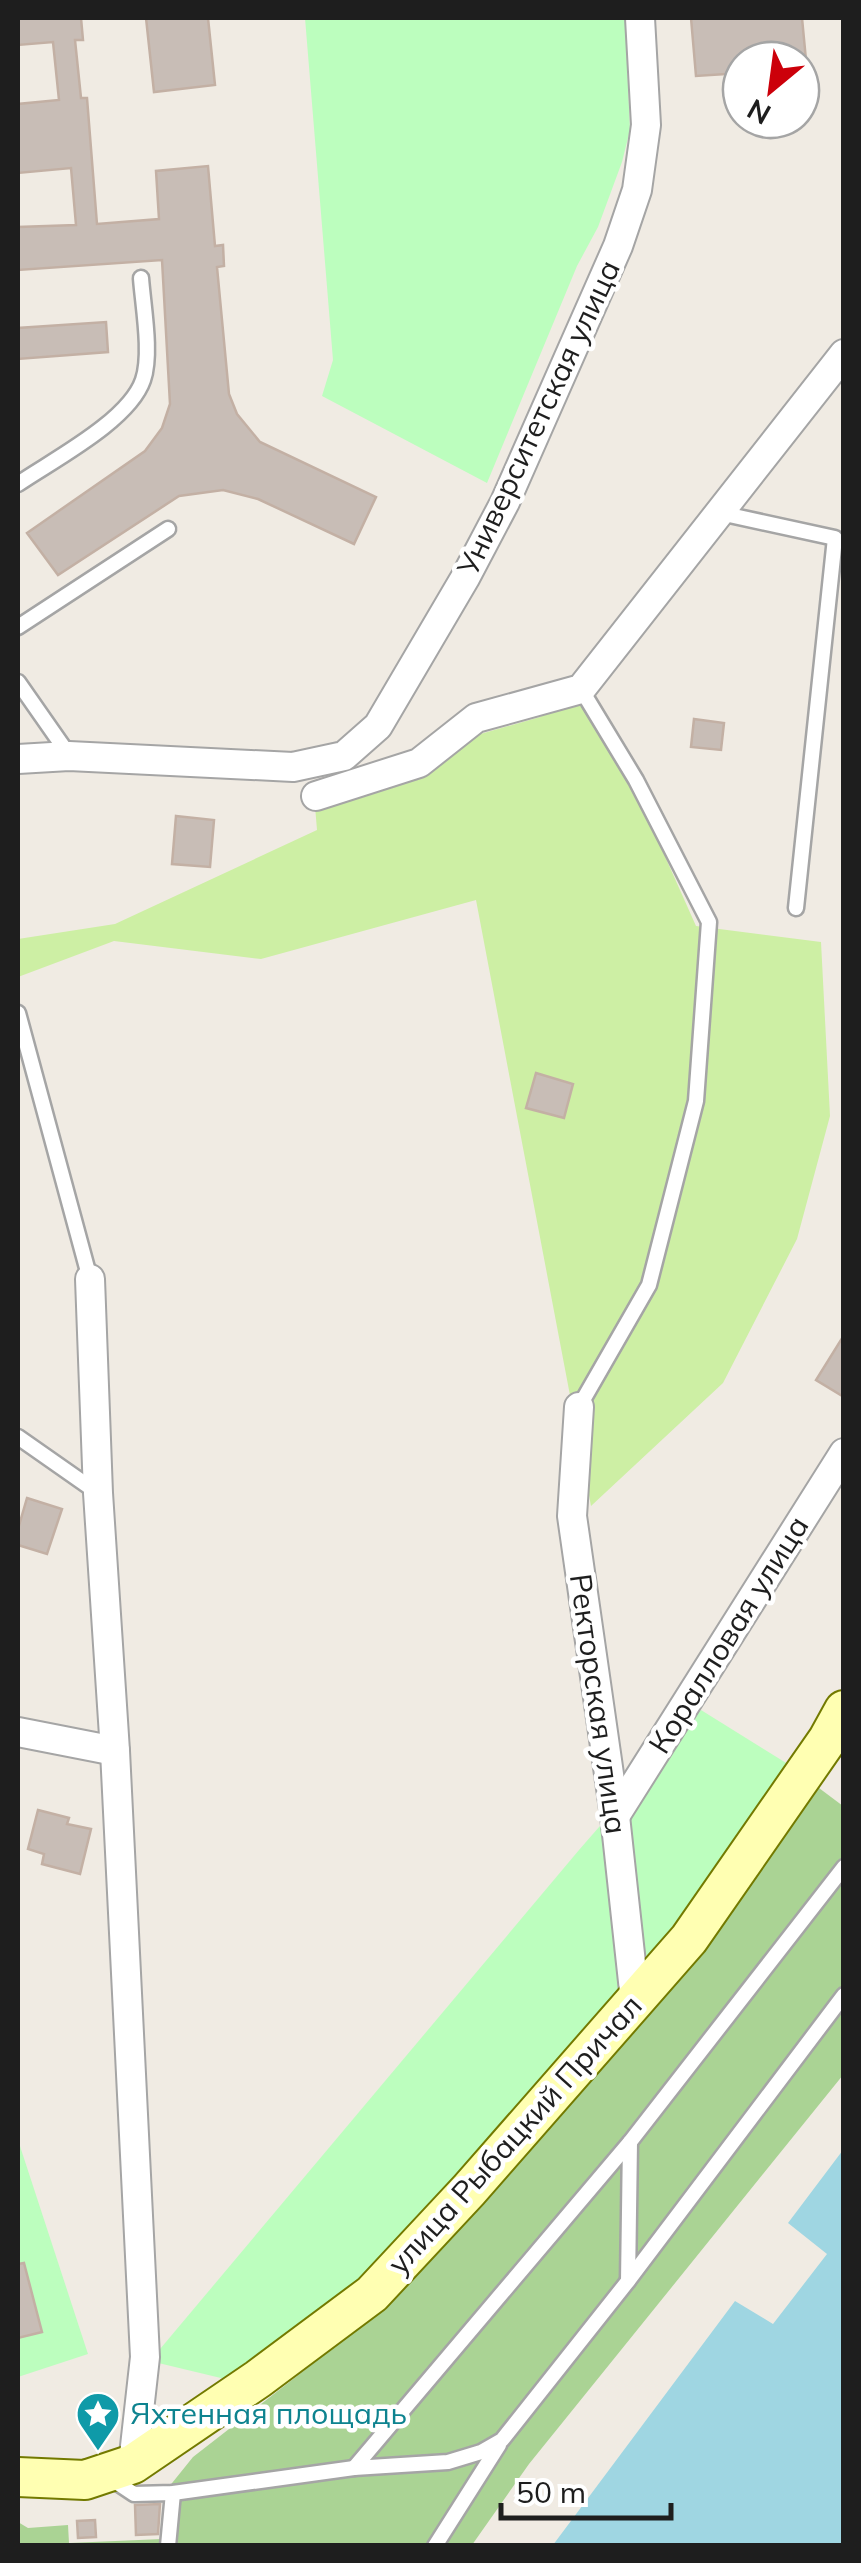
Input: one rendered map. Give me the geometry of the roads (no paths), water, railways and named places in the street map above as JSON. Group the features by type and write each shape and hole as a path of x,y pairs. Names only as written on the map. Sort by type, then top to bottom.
{"main road":[{"name":"улица Рыбацкий Причал","path":"119,2470 258,2379 372,2294 470,2190 689,1939 828,1739 844,1710"},
{"path":"18,2478 64,2481 119,2470"}],"street":[{"name":"Университетская улица","path":"18,759 69,756 293,767 344,756 378,726 505,502 618,246 637,190 646,126 640,18"},
{"path":"316,796 419,762 476,718 581,690 844,354"},
{"path":"90,1279 145,2357 119,2470"},
{"name":"Ректорская улица","path":"578,1407 572,1516 615,1816 635,2000"},
{"name":"Коралловая улица","path":"615,1816 844,1453"},
{"path":"18,1732 115,1750"}],"lane":[{"path":"18,484 107,423 128,404 143,381 146,357 141,278"},
{"path":"718,512 839,538 796,908"},
{"path":"18,627 168,529"},
{"path":"18,685 69,756"},
{"path":"578,1407 649,1285 696,1101 709,922 636,780 581,690"},
{"path":"18,1012 90,1279"},
{"path":"18,1437 98,1494"},
{"path":"354,2468 630,2142 844,1867"},
{"path":"435,2546 502,2440 844,1996"},
{"path":"628,2281 630,2142"},
{"path":"119,2470 134,2494 173,2493 354,2468 448,2462 502,2440"},
{"path":"168,2546 173,2493"}],"water":[{"path":"843,2150 843,2545 553,2545 735,2301 773,2324 827,2254 788,2223"}],"place":[{"name":"Яхтенная площадь","path":"98,2452"}]}
